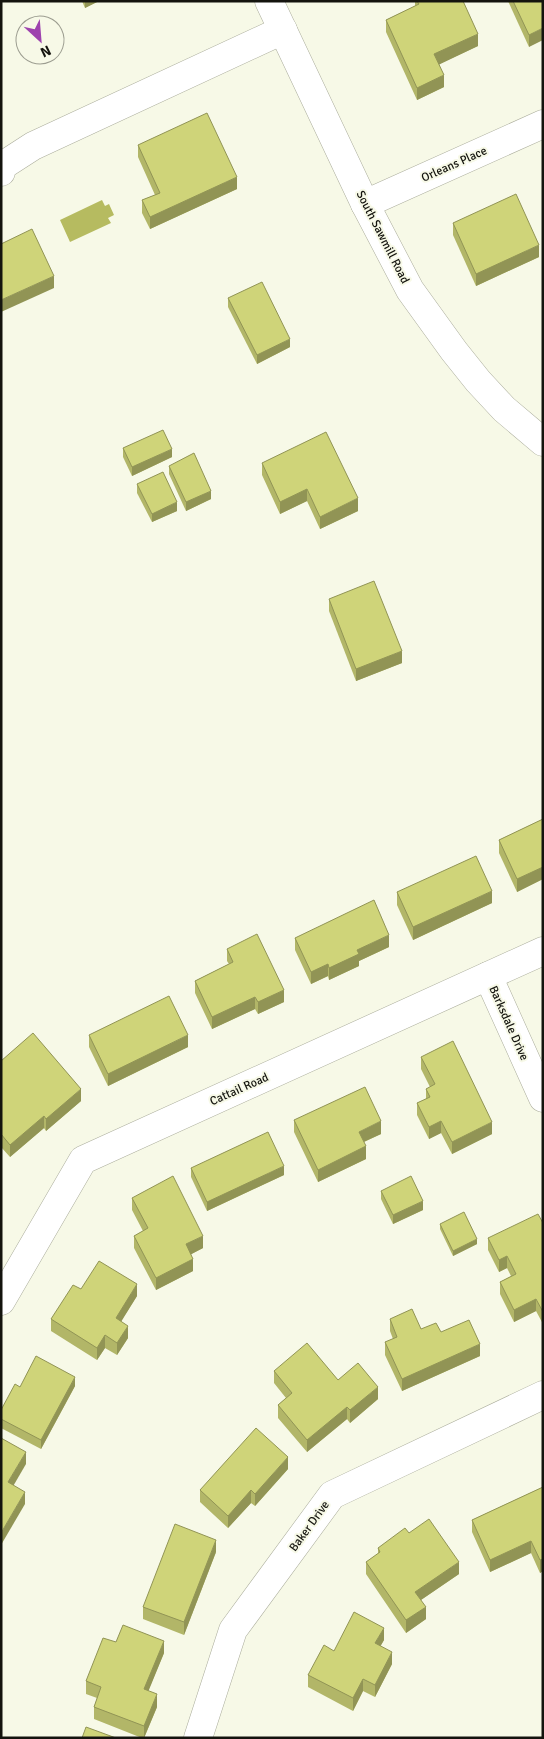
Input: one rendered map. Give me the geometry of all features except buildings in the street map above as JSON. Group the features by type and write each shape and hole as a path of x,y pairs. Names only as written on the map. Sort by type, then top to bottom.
{"street":[{"name":"South Sawmill Road","path":"269,1 365,204 410,290 478,381 504,409 543,442"},
{"path":"1,172 2,166 33,146 283,30"},
{"name":"Orleans Place","path":"365,204 543,124"},
{"name":"Cattail Road","path":"1,1301 83,1160 543,951"},
{"name":"Barksdale Drive","path":"488,976 543,1098"},
{"name":"Baker Drive","path":"198,1738 233,1630 332,1495 543,1395"}],"shaded area":[{"path":"102,200 105,206 109,204 114,215 108,218 111,223 70,242 60,220"}]}
